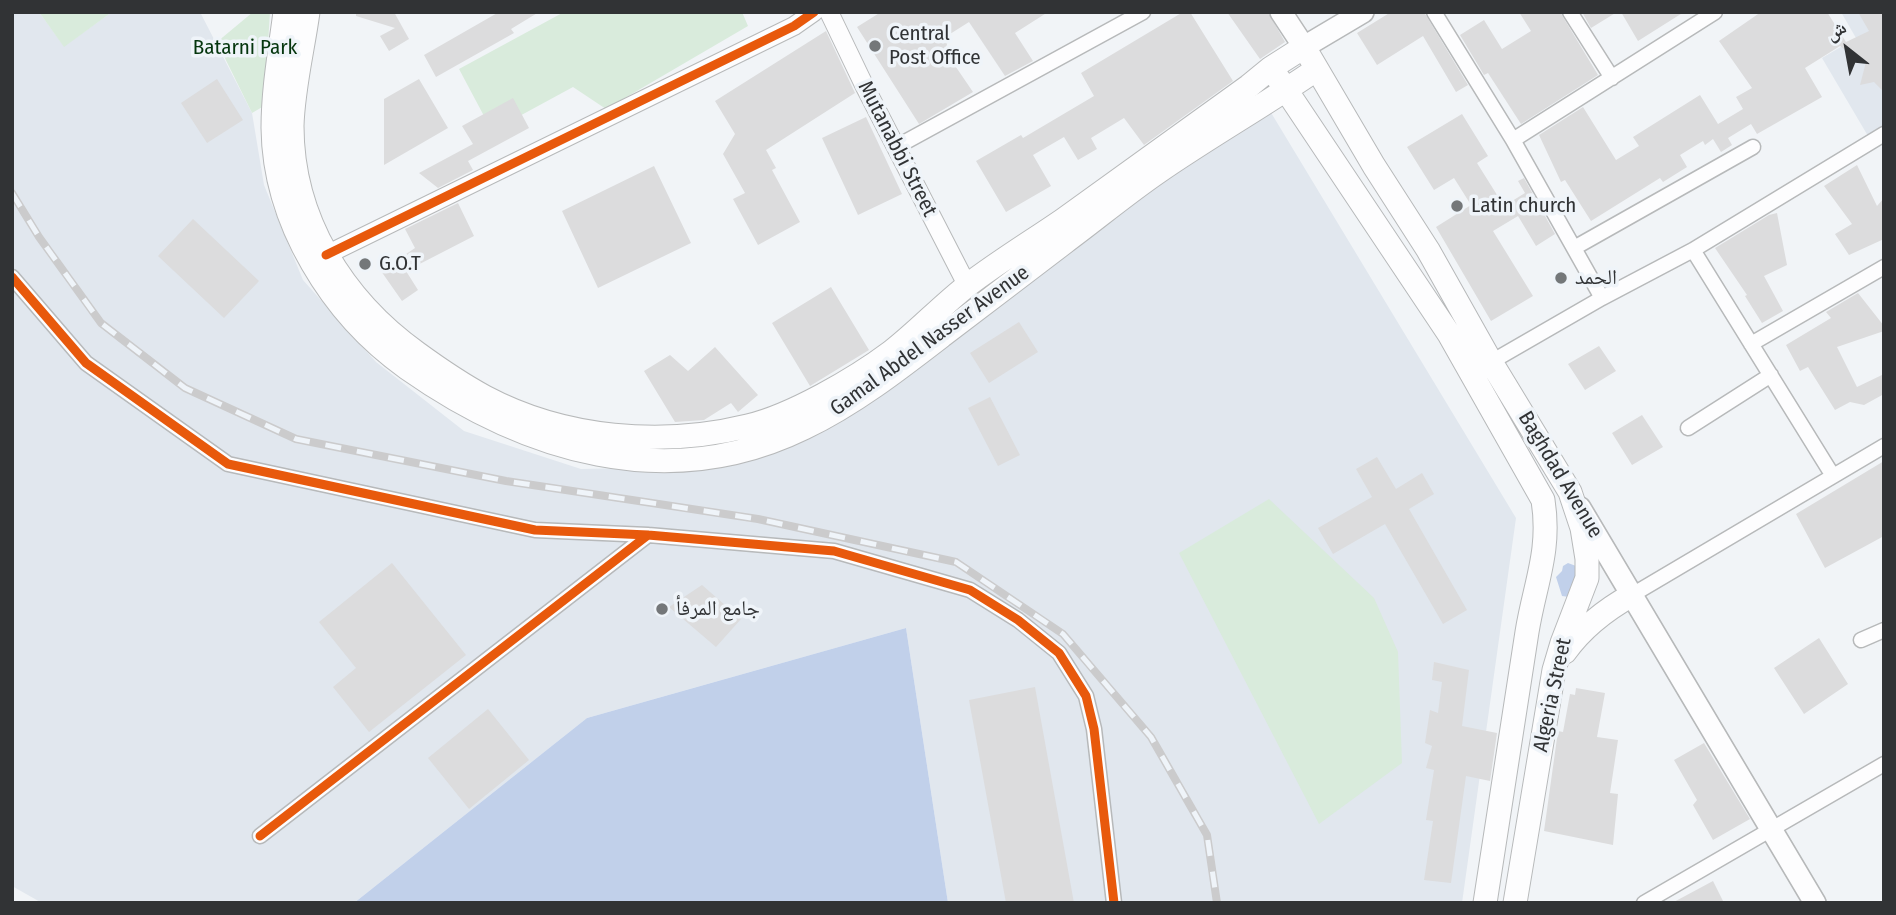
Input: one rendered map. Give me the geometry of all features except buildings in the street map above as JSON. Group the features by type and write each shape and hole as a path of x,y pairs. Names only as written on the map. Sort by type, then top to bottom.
{"main road":[{"name":"Gamal Abdel Nasser Avenue","path":"285,12 273,130 277,170 290,214 308,255 332,294 361,329 386,352 438,390 526,435 571,449 629,459 688,459 735,452 803,429 849,404 910,361 1159,171 1317,69"},
{"name":"Gamal Abdel Nasser Avenue","path":"308,12 292,123 293,158 311,224 348,290 376,320 449,375 487,398 529,416 572,428 617,436 662,438 750,426 794,410 891,352 967,285 1083,206 1271,68 1304,47"},
{"path":"1281,12 1304,47 1363,12"},
{"name":"Baghdad Avenue","path":"1304,47 1428,250 1491,362 1815,903"},
{"name":"Baghdad Avenue","path":"1271,68 1449,334 1542,500"},
{"name":"Algeria Street","path":"1515,903 1554,670 1587,578 1582,528 1570,492"},
{"name":"Algeria Street","path":"1485,903 1531,610 1544,556 1546,519 1542,500"},
{"path":"1554,670 1563,654 1587,626 1632,595"}],"street":[{"path":"326,255 794,26 814,12"},
{"name":"Mutanabbi Street","path":"829,12 967,285"},
{"path":"896,147 1143,12"},
{"path":"1434,12 1513,141 1602,298"},
{"path":"1570,12 1612,78"},
{"path":"1513,141 1715,12"},
{"path":"1491,362 1602,298 1693,250 1884,134"},
{"path":"1574,247 1754,147"},
{"path":"1693,250 1833,476"},
{"path":"1752,344 1884,267"},
{"path":"12,278 86,363 228,464 535,530 648,535 834,551 970,590 1018,620 1059,653 1086,696 1094,729 1114,903"},
{"path":"1688,428 1770,375"},
{"path":"1632,595 1884,446"},
{"path":"260,835 648,535"},
{"path":"1861,640 1884,630"},
{"path":"1644,903 1884,765"}],"shaded area":[{"path":"12,12 39,12 64,46 112,12 200,12 252,113 264,185 303,280 376,362 464,431 581,469 674,467 989,313 1022,256 1267,106 1516,518 1462,903 948,903 906,628 587,718 354,903 42,903 12,886"},
{"path":"1841,12 1884,12 1884,126 1868,136 1822,58 1856,38"}],"green space":[{"path":"39,12 112,12 64,47"},
{"name":"Batarni Park","path":"253,12 270,12 264,106 252,113 217,42"},
{"path":"564,12 742,12 748,26 606,109 573,87 492,131 459,69"},
{"path":"1269,499 1374,598 1398,652 1402,763 1319,824 1179,553"}],"water":[{"path":"1568,563 1576,566 1578,573 1569,597 1562,596 1556,577"},
{"path":"906,628 948,903 354,903 587,718"}],"railway":[{"path":"12,193 39,237 101,323 185,388 296,439 506,481 758,519 956,562 1063,634 1151,737 1207,835 1217,903"}],"cycle path":[{"path":"326,255 794,26 814,12"},
{"path":"12,277 86,363 228,464 535,530 648,535 834,551 970,590 1018,620 1059,653 1086,696 1094,729 1114,903"},
{"path":"260,836 648,535"}],"place":[{"name":"Central Post Office","path":"875,46"},
{"name":"Latin church","path":"1457,206"},
{"name":"G.O.T","path":"365,264"},
{"name":"الحمد","path":"1561,278"},
{"name":"جامع المرفأ","path":"662,609"}]}
